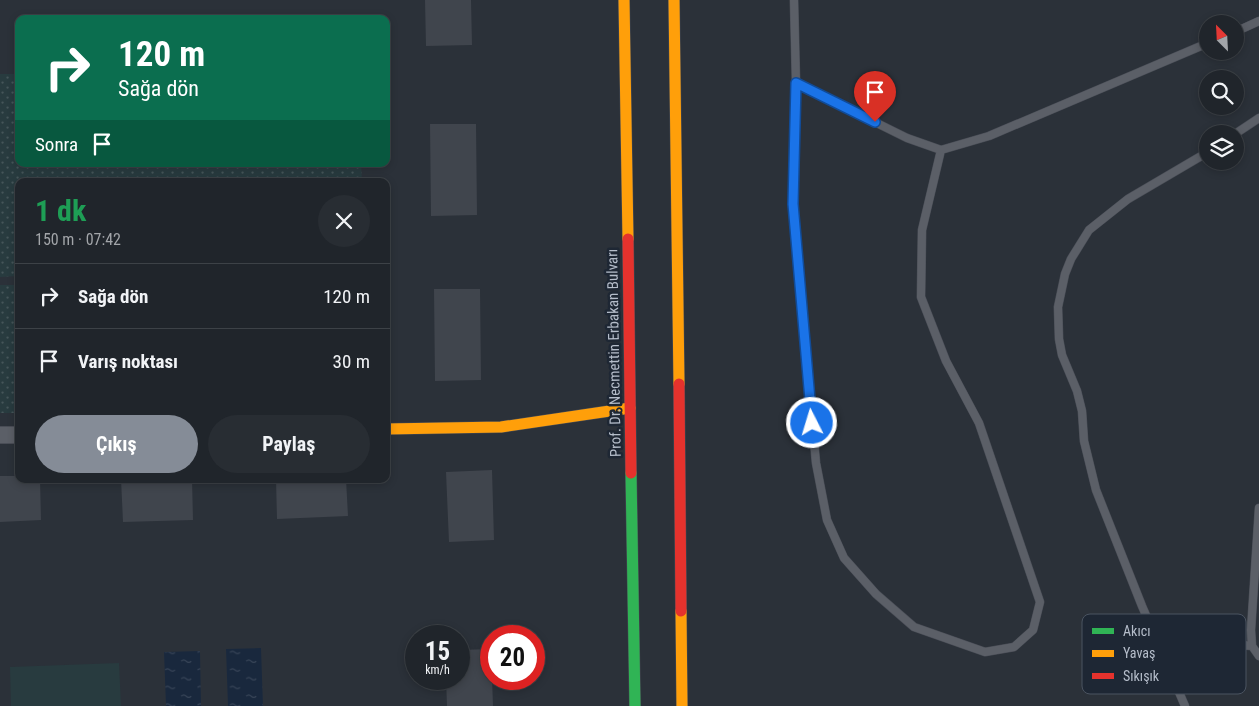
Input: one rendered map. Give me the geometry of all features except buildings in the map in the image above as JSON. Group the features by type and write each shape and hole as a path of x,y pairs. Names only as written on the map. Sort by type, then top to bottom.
{"main road":[{"name":"Prof. Dr. Necmettin Erbakan Bulvarı","path":"624,0 636,706"},
{"path":"674,0 682,706"},
{"path":"390,428 501,426 630,408"}],"street":[{"path":"0,435 15,435"}],"lane":[{"path":"794,0 796,83 793,204 816,462 827,520 844,558 876,594 914,628 985,652 1014,647 1033,630 1040,602 979,423 946,361 921,297 922,230 941,150"},
{"path":"1244,28 1259,21"},
{"path":"796,83 907,138 941,150 989,136 1199,47"},
{"path":"1244,128 1259,118"},
{"path":"1145,614 1092,476 1084,442 1082,411 1077,391 1062,355 1059,339 1058,307 1065,274 1071,259 1089,230 1128,199 1199,157"},
{"path":"1259,508 1251,630 1252,646 1259,656"},
{"path":"1246,645 1252,646"},
{"path":"1180,694 1185,706"}],"green space":[{"path":"0,74 15,74 15,167 361,167 362,178 15,178 15,276 0,277"},
{"path":"0,285 15,285 15,413 0,413"},
{"path":"119,663 121,706 11,706 10,667"}],"water":[{"path":"261,648 263,706 228,706 226,649"},
{"path":"200,651 201,706 166,706 164,652"}],"traffic: fast":[{"path":"631,473 635,706"}],"traffic: slow":[{"path":"624,0 628,239"},
{"path":"674,0 679,384"},
{"path":"390,429 501,427 630,408"},
{"path":"681,611 682,706"}],"traffic: jam":[{"path":"628,239 631,473"},
{"path":"679,384 681,611"}],"route":[{"path":"812,423 793,204 796,83 875,122"}]}
